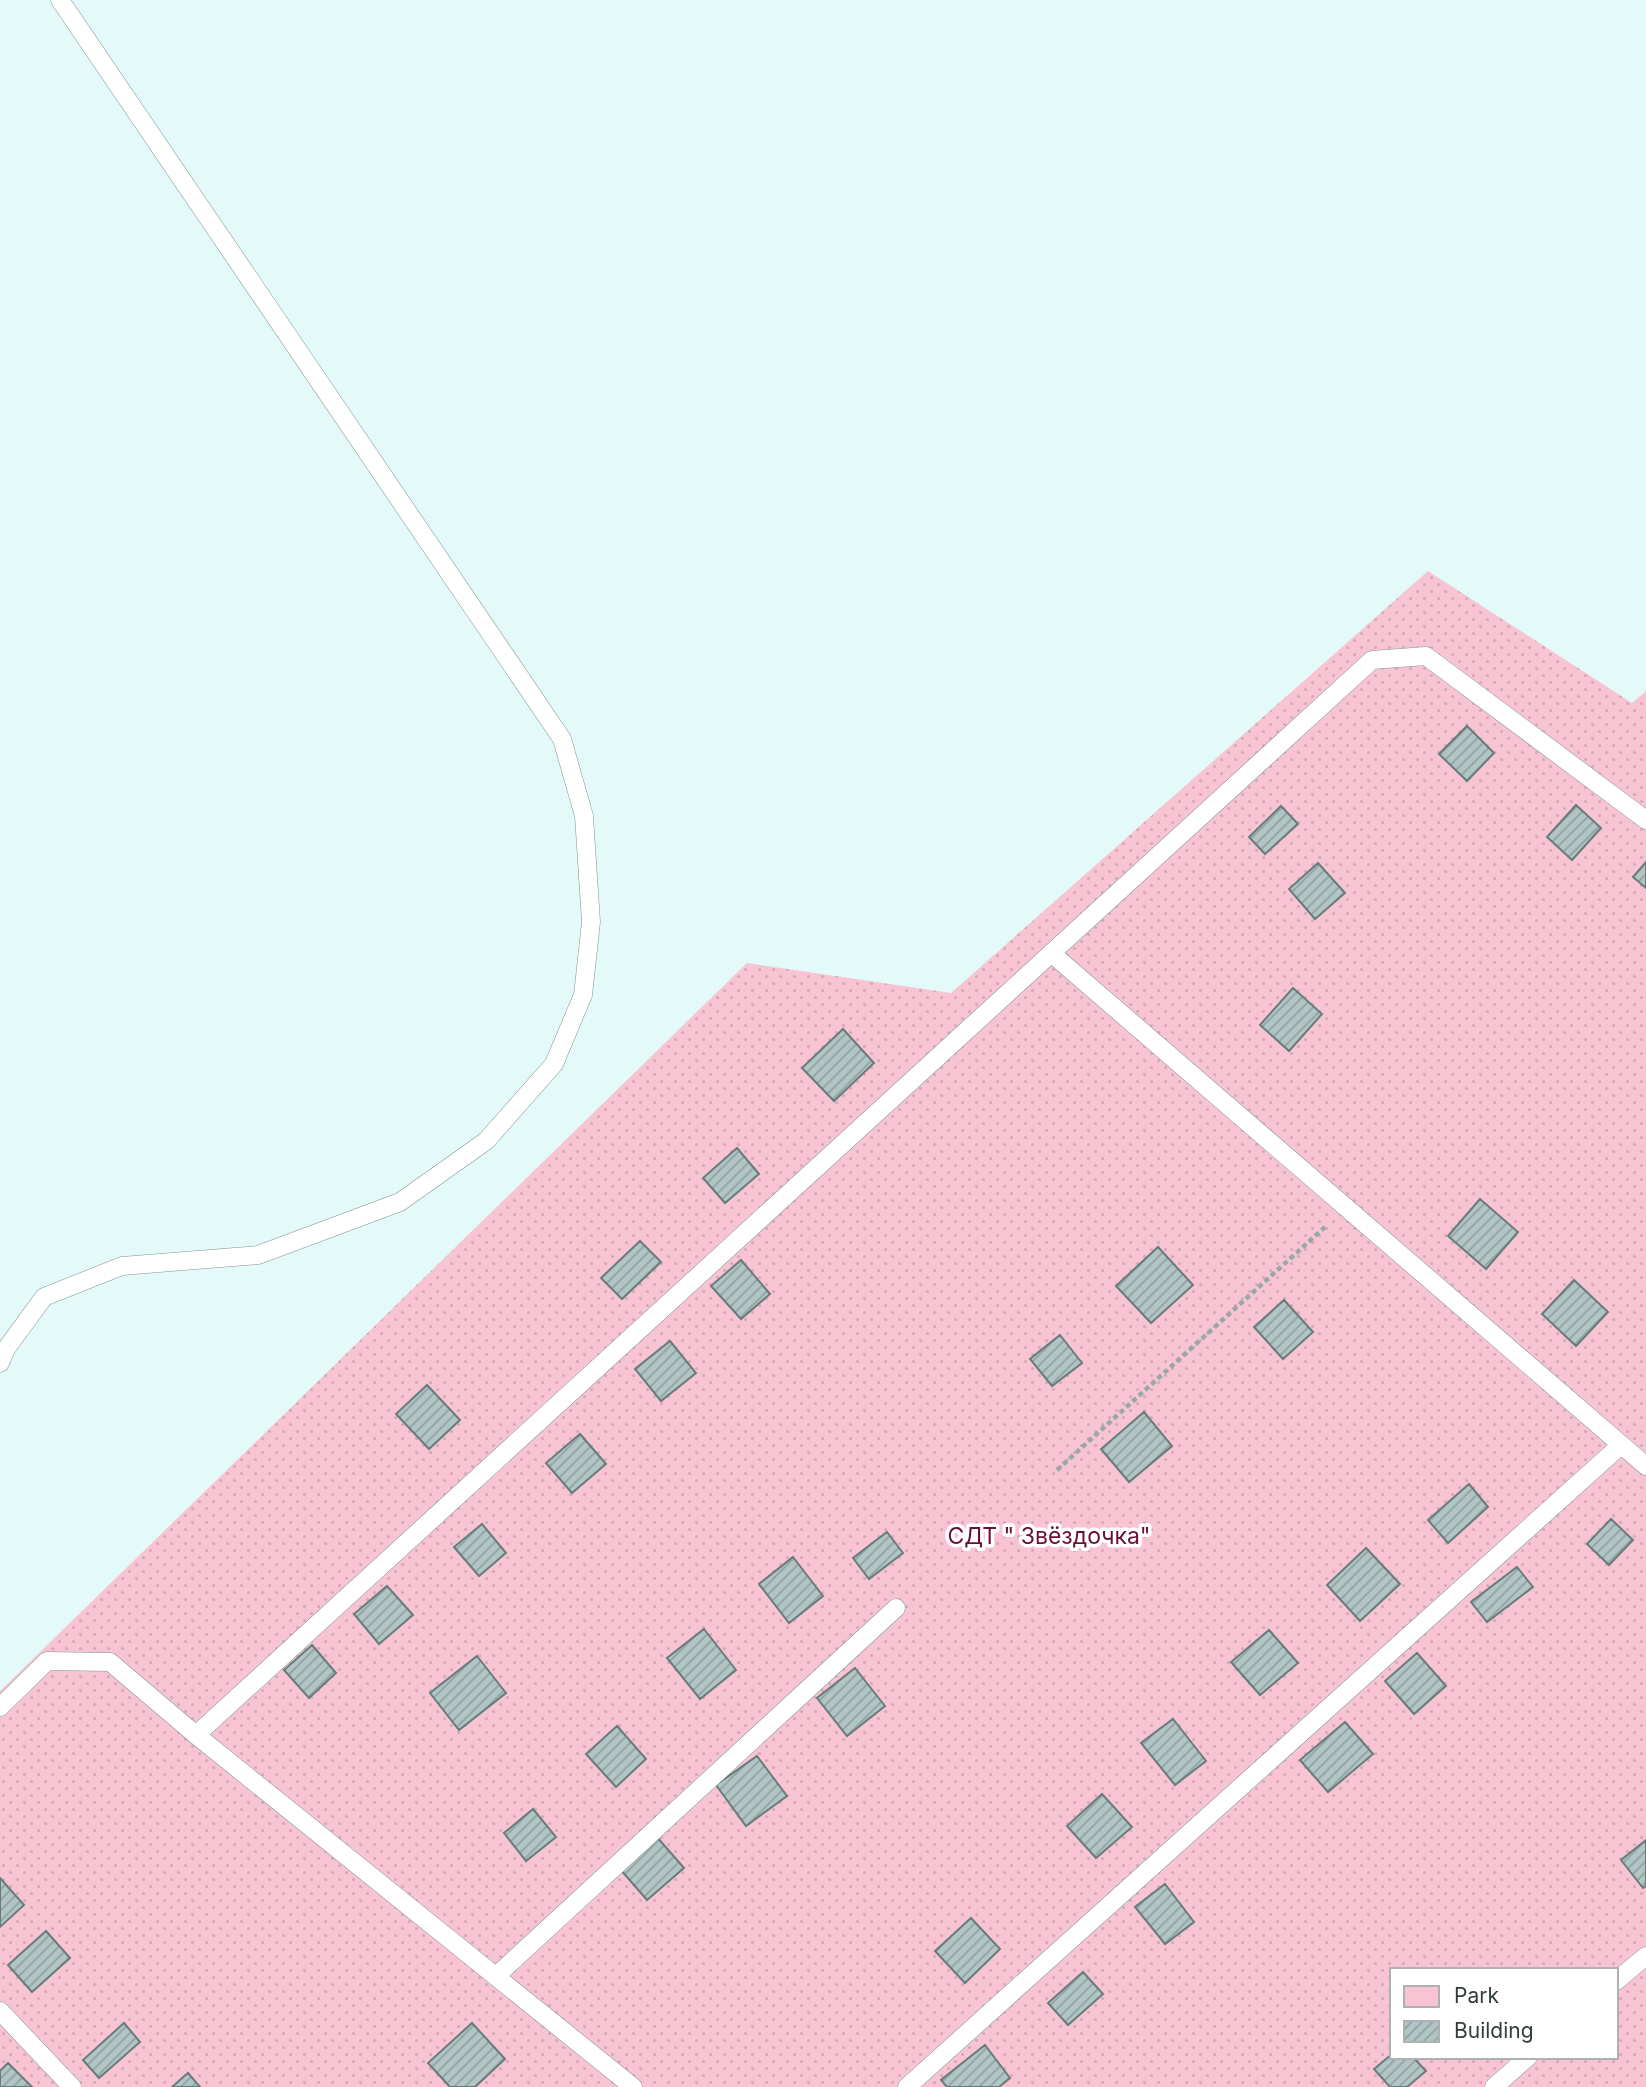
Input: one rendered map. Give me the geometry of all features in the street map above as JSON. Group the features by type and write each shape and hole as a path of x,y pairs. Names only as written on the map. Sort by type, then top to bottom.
{"lane":[{"path":"0,1363 6,1349 44,1297 122,1266 258,1255 400,1202 486,1141 554,1064 583,995 591,922 584,816 562,738 60,0"},
{"path":"196,1735 1372,660 1426,656 1643,812"},
{"path":"1051,953 1646,1466"},
{"path":"907,2087 1621,1445"},
{"path":"496,1976 896,1608"},
{"path":"0,1707 47,1661 110,1662 196,1735 633,2087"},
{"path":"1618,1979 1646,1956"},
{"path":"0,2011 72,2087"},
{"path":"1494,2087 1526,2059"}],"path":[{"path":"1057,1470 1346,1208"}],"green space":[{"name":"СДТ \" Звёздочка\"","path":"1428,571 1632,703 1646,691 1646,2087 0,2087 0,1691 747,963 951,993"}],"building":[{"path":"1467,726 1494,753 1467,781 1439,754"},
{"path":"1576,805 1601,828 1572,860 1547,837"},
{"path":"1281,806 1298,824 1265,854 1249,837"},
{"path":"1646,862 1646,888 1633,877"},
{"path":"1318,863 1345,893 1315,919 1289,889"},
{"path":"1293,988 1322,1014 1289,1051 1260,1025"},
{"path":"843,1029 874,1063 834,1101 802,1068"},
{"path":"737,1148 759,1174 725,1203 703,1178"},
{"path":"1480,1199 1518,1232 1486,1269 1448,1236"},
{"path":"640,1241 661,1262 622,1299 601,1278"},
{"path":"1158,1247 1193,1285 1151,1323 1116,1286"},
{"path":"741,1260 770,1294 741,1319 711,1286"},
{"path":"1574,1280 1608,1312 1576,1346 1542,1314"},
{"path":"1284,1300 1313,1332 1283,1359 1254,1327"},
{"path":"1060,1335 1082,1363 1052,1386 1030,1359"},
{"path":"670,1341 696,1373 661,1401 635,1369"},
{"path":"427,1385 460,1420 429,1449 396,1414"},
{"path":"1144,1412 1172,1446 1129,1482 1101,1449"},
{"path":"580,1434 606,1464 572,1493 546,1463"},
{"path":"1469,1484 1488,1507 1448,1543 1428,1520"},
{"path":"1611,1519 1633,1540 1609,1565 1587,1544"},
{"path":"482,1524 506,1553 479,1576 454,1547"},
{"path":"887,1532 903,1553 869,1579 853,1558"},
{"path":"1366,1548 1400,1584 1360,1621 1327,1585"},
{"path":"793,1557 823,1596 789,1623 759,1584"},
{"path":"1517,1567 1533,1587 1487,1622 1471,1602"},
{"path":"387,1586 413,1615 379,1644 354,1614"},
{"path":"704,1629 736,1670 700,1699 667,1658"},
{"path":"1269,1630 1298,1663 1260,1695 1231,1662"},
{"path":"312,1645 336,1673 309,1698 284,1670"},
{"path":"1417,1653 1446,1686 1414,1714 1385,1681"},
{"path":"477,1656 506,1693 459,1730 430,1693"},
{"path":"855,1668 885,1706 847,1736 817,1698"},
{"path":"1173,1719 1206,1761 1175,1785 1141,1743"},
{"path":"1345,1722 1373,1754 1328,1792 1300,1760"},
{"path":"617,1726 646,1759 616,1787 586,1754"},
{"path":"757,1756 787,1796 746,1826 716,1785"},
{"path":"1102,1794 1132,1827 1096,1858 1067,1826"},
{"path":"533,1809 556,1837 526,1861 504,1833"},
{"path":"656,1836 684,1868 647,1900 620,1869"},
{"path":"1646,1840 1646,1886 1643,1888 1621,1860"},
{"path":"0,1878 24,1905 0,1927"},
{"path":"1165,1884 1194,1922 1165,1944 1135,1907"},
{"path":"971,1918 1000,1949 965,1983 935,1951"},
{"path":"46,1931 70,1958 32,1992 8,1965"},
{"path":"1083,1972 1103,1994 1068,2025 1048,2003"},
{"path":"124,2023 140,2042 99,2078 83,2060"},
{"path":"472,2023 505,2059 475,2087 450,2087 428,2063"},
{"path":"985,2045 1010,2078 999,2087 947,2087 941,2080"},
{"path":"1390,2056 1390,2059 1415,2059 1426,2071 1407,2087 1390,2087 1374,2069"},
{"path":"8,2063 32,2087 0,2087 0,2071"},
{"path":"188,2073 200,2087 172,2087"}]}
